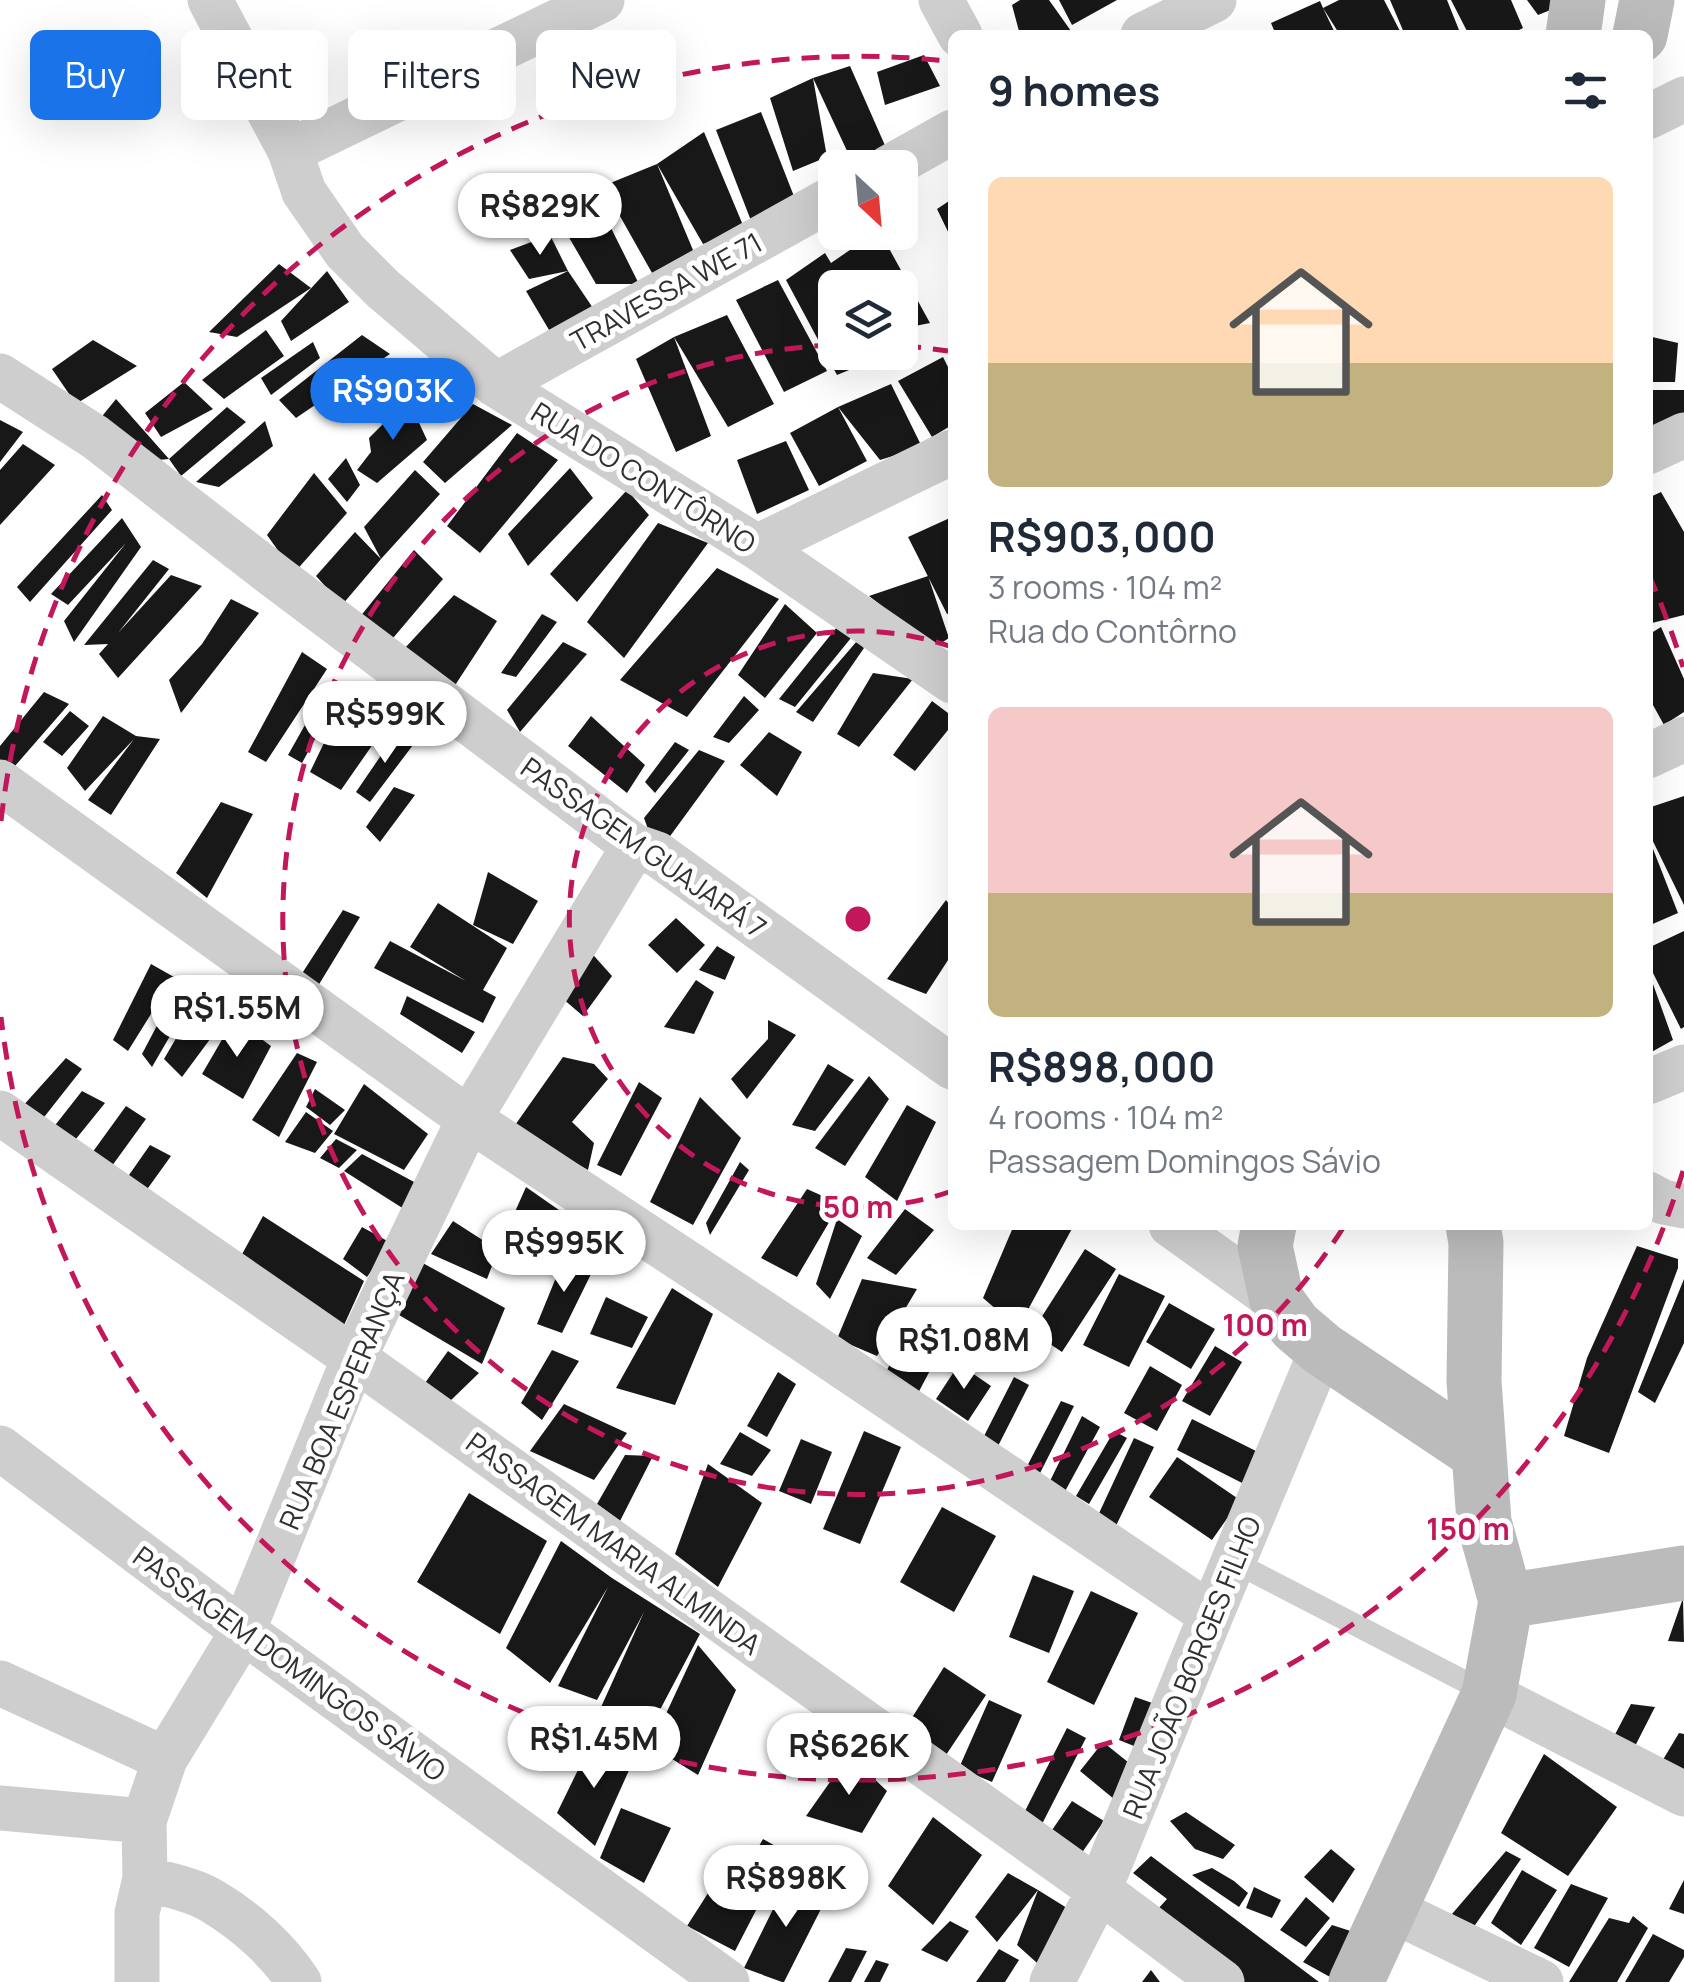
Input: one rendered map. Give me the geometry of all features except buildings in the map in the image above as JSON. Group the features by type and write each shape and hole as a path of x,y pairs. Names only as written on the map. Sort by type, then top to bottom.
{"main road":[{"path":"1574,30 1578,0"},
{"path":"1641,30 1647,0"},
{"path":"1268,1230 1265,1246 1277,1301 1295,1326 1322,1349 1479,1454"},
{"path":"1356,1982 1488,1694 1506,1601 1484,1522 1474,1381 1475,1230"},
{"path":"1506,1601 1684,1572"}],"street":[{"name":"RUA DO CONTÔRNO","path":"210,0 290,151 304,192 345,251 384,289 496,385 757,547 948,678"},
{"path":"290,151 602,0"},
{"path":"941,0 957,30"},
{"path":"1153,30 1214,0"},
{"path":"1653,114 1684,99"},
{"path":"918,151 948,134"},
{"name":"TRAVESSA WE 71","path":"496,385 818,206"},
{"name":"PASSAGEM GUAJARÁ 7","path":"0,376 95,437 634,846 656,854 948,1064"},
{"path":"1653,450 1684,434"},
{"path":"757,547 948,454"},
{"path":"1653,754 1684,739"},
{"path":"0,782 470,1118 1211,1615"},
{"name":"RUA BOA ESPERANÇA","path":"137,1982 137,1912 144,1878 144,1821 165,1760 243,1631 354,1358 470,1118 634,846"},
{"path":"1653,1080 1684,1067"},
{"name":"PASSAGEM MARIA ALMINDA","path":"0,1112 354,1358 1222,1982"},
{"path":"1653,1197 1684,1206"},
{"path":"1179,1230 1277,1301"},
{"name":"RUA JOÃO BORGES FILHO","path":"1052,1982 1099,1890 1322,1349"},
{"name":"PASSAGEM DOMINGOS SÁVIO","path":"0,1448 243,1631 727,1982"},
{"path":"0,1683 165,1760"},
{"path":"1488,1694 1684,1794"},
{"path":"0,1808 144,1821"},
{"path":"144,1878 210,1899 254,1932 287,1964 299,1982"},
{"path":"1390,1910 1540,1982"}],"lane":[{"path":"1234,1562 1488,1694"}]}
